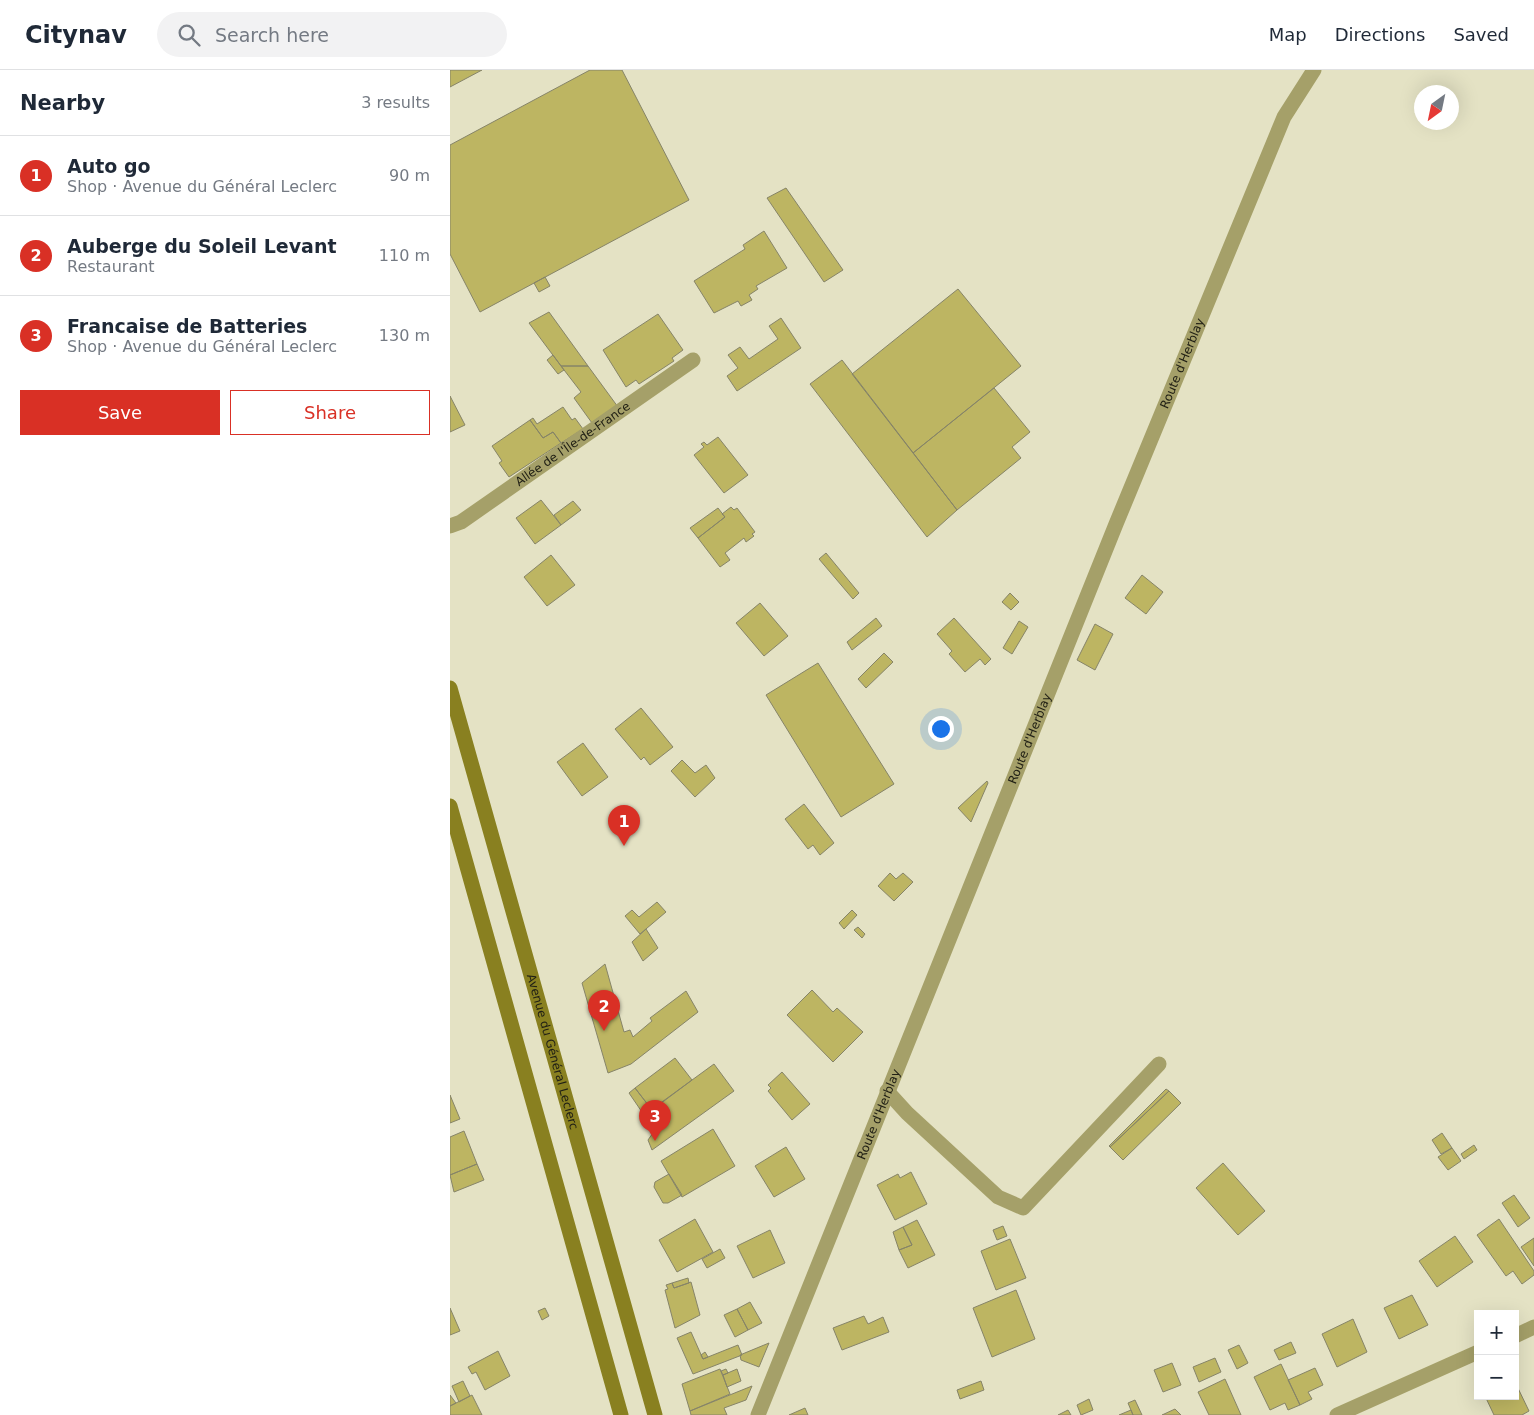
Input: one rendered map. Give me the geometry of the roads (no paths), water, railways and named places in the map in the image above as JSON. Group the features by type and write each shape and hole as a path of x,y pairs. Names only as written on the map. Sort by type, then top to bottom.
{"main road":[{"name":"Avenue du Général Leclerc","path":"450,688 655,1415"},
{"path":"450,806 621,1415"}],"street":[{"name":"Route d'Herblay","path":"758,1415 1119,515 1284,117 1314,70"},
{"name":"Allée de l'Île-de-France","path":"450,526 461,522 694,360"},
{"path":"887,1091 907,1114 998,1197 1023,1208 1159,1064"},
{"path":"1519,1334 1534,1328"},
{"path":"1337,1415 1474,1354"}],"place":[{"name":"Auto go","path":"624,846"},
{"name":"Auberge du Soleil Levant","path":"604,1031"},
{"name":"Francaise de Batteries","path":"655,1141"}]}
